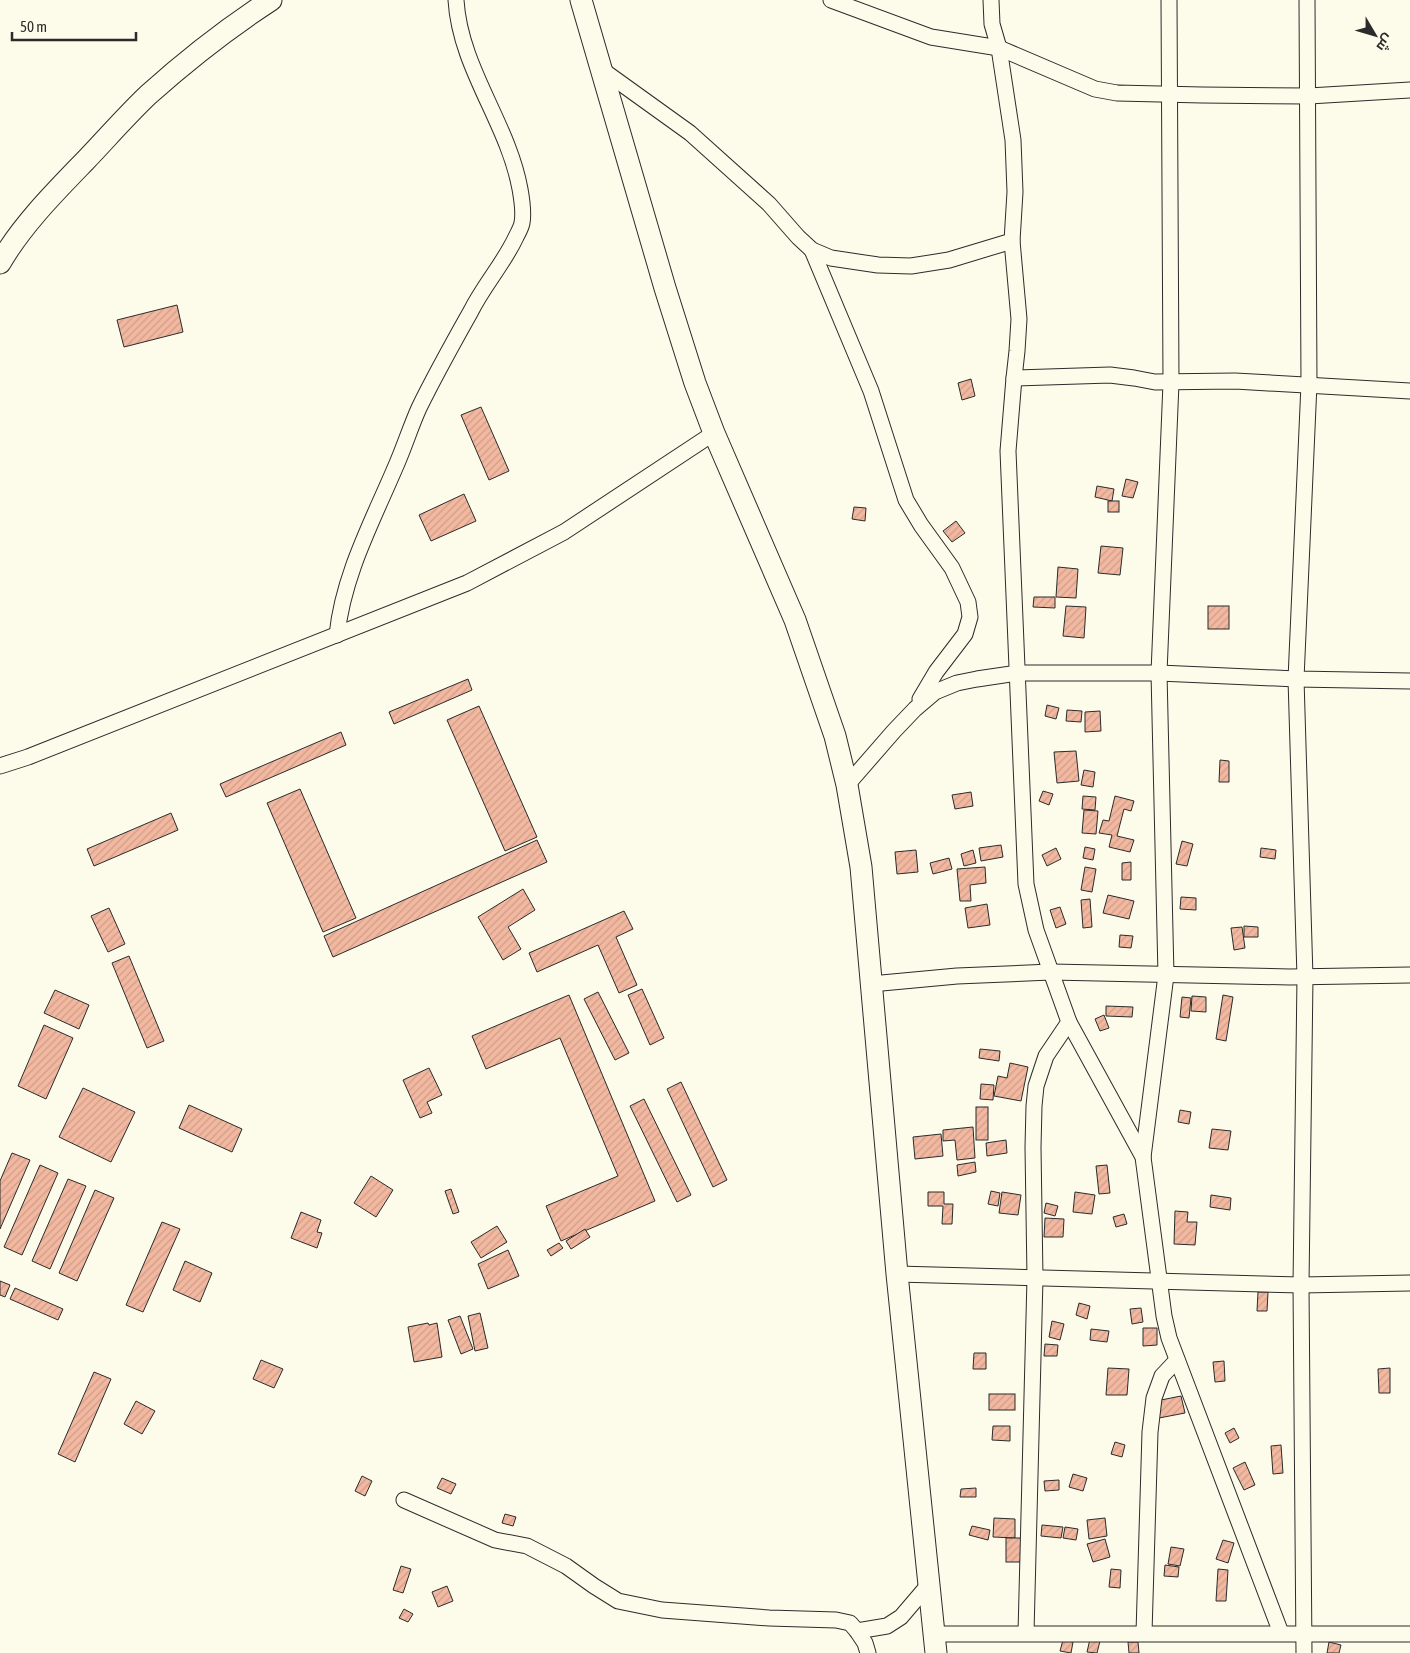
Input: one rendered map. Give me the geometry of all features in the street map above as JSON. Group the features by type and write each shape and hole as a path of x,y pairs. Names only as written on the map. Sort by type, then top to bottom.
{"main road":[{"path":"0,263 22,231 63,183 148,96 187,62 246,16 271,0"},
{"path":"581,0 665,288 695,383 714,433 795,620 832,728 847,785 861,867 897,1274 935,1643"}],"street":[{"path":"337,635 343,597 352,570 373,516 420,408 475,304 513,245 522,224 522,200 518,176 507,144 465,45 456,0"},
{"path":"831,0 931,38 999,48 1095,89 1118,93 1308,96 1410,90"},
{"path":"991,0 992,24 999,48 1013,140 1015,192 1012,241 1019,319 1018,351 1008,451 1026,884 1036,930 1069,1022 1142,1157"},
{"path":"1169,0 1172,383 1159,673 1166,975 1142,1157 1169,1338 1281,1633"},
{"path":"1304,1653 1301,1285 1305,977 1296,679 1309,384 1307,0"},
{"path":"601,69 696,139 769,204 812,250 831,258 911,266 949,260 1012,241"},
{"path":"812,250 871,391 906,500 921,525 952,568 968,602 970,617 965,634 936,672 914,709"},
{"path":"1014,378 1110,375 1172,383 1235,381 1410,391"},
{"path":"0,766 28,758 467,583 564,532 714,433"},
{"path":"847,785 914,709 935,692 957,683 1018,673 1159,673 1296,679 1410,681"},
{"path":"871,984 957,976 1051,972 1305,977 1410,975"},
{"path":"1026,1633 1035,1278 1033,1146 1036,1086 1046,1056 1069,1022"},
{"path":"897,1274 1301,1285 1410,1283"},
{"path":"1144,1633 1150,1432 1154,1398 1162,1376 1177,1360"},
{"path":"404,1500 487,1536 527,1546 566,1566 618,1601 662,1610 769,1618 836,1620 850,1623 865,1643 868,1653"},
{"path":"857,1631 887,1626 901,1617 930,1583"},
{"path":"935,1643 1026,1633 1410,1634"}],"building":[{"path":"177,305 183,332 124,347 117,320"},
{"path":"971,379 975,396 962,400 958,383"},
{"path":"481,407 509,471 489,480 461,415"},
{"path":"1126,479 1138,482 1133,498 1122,496"},
{"path":"1097,486 1114,489 1112,501 1095,497"},
{"path":"464,494 476,521 431,541 419,515"},
{"path":"1108,501 1119,501 1119,512 1108,512"},
{"path":"854,507 866,508 865,521 852,519"},
{"path":"956,521 965,533 952,542 943,531"},
{"path":"1101,546 1123,548 1120,575 1098,573"},
{"path":"1058,567 1078,569 1076,598 1056,597"},
{"path":"1034,597 1055,597 1055,608 1033,607"},
{"path":"1066,606 1086,607 1084,638 1063,636"},
{"path":"1208,606 1229,606 1229,629 1208,629"},
{"path":"468,679 472,690 394,724 389,712"},
{"path":"1047,705 1059,708 1056,719 1045,716"},
{"path":"479,706 537,837 505,851 447,720"},
{"path":"1067,710 1082,711 1081,722 1066,721"},
{"path":"1100,711 1101,731 1085,732 1085,712"},
{"path":"341,732 346,745 226,797 220,784"},
{"path":"1076,751 1079,781 1057,783 1054,752"},
{"path":"1220,760 1229,761 1229,782 1219,782"},
{"path":"1084,770 1095,772 1093,787 1081,785"},
{"path":"300,789 356,918 323,932 267,803"},
{"path":"1043,791 1053,794 1049,805 1039,801"},
{"path":"971,792 973,806 955,809 952,795"},
{"path":"1083,796 1096,797 1095,810 1082,809"},
{"path":"1115,796 1134,801 1131,811 1124,809 1117,836 1134,840 1130,852 1109,847 1112,835 1099,833 1103,820 1109,821"},
{"path":"1084,810 1098,811 1096,834 1082,833"},
{"path":"171,813 178,830 94,866 87,849"},
{"path":"537,840 547,862 333,957 324,936"},
{"path":"1182,841 1193,844 1187,866 1176,864"},
{"path":"1001,845 1003,857 981,861 979,848"},
{"path":"1085,847 1095,849 1093,860 1083,858"},
{"path":"1056,848 1061,859 1047,866 1042,855"},
{"path":"1261,848 1276,850 1275,859 1260,857"},
{"path":"916,850 918,872 897,874 895,852"},
{"path":"973,850 976,863 964,866 961,854"},
{"path":"949,858 952,869 933,874 930,863"},
{"path":"1131,862 1131,880 1122,880 1122,863"},
{"path":"985,867 986,883 970,885 971,901 960,901 957,869"},
{"path":"1085,867 1096,869 1092,892 1081,890"},
{"path":"523,889 535,910 508,927 521,949 503,960 478,917"},
{"path":"1108,895 1134,901 1129,919 1103,913"},
{"path":"1181,897 1196,898 1196,910 1180,909"},
{"path":"1090,899 1092,927 1083,928 1081,900"},
{"path":"987,904 990,925 968,928 965,908"},
{"path":"1060,907 1066,924 1056,928 1050,910"},
{"path":"109,908 125,944 108,952 91,916"},
{"path":"624,911 633,929 616,937 637,985 619,993 598,945 537,972 529,953"},
{"path":"1244,926 1258,927 1258,937 1244,937"},
{"path":"1242,927 1245,948 1234,950 1231,928"},
{"path":"1120,935 1133,936 1131,948 1119,947"},
{"path":"129,956 164,1041 147,1048 112,963"},
{"path":"642,989 664,1038 650,1045 628,995"},
{"path":"55,990 89,1005 79,1029 44,1013"},
{"path":"598,992 629,1053 615,1060 584,999"},
{"path":"569,995 655,1201 561,1241 546,1206 618,1176 560,1038 486,1069 472,1036"},
{"path":"1223,995 1233,997 1226,1041 1216,1039"},
{"path":"1192,996 1206,997 1206,1012 1191,1011"},
{"path":"1182,997 1191,998 1189,1018 1180,1017"},
{"path":"1106,1006 1133,1007 1132,1017 1106,1016"},
{"path":"1104,1015 1109,1028 1100,1031 1095,1019"},
{"path":"44,1025 73,1038 46,1099 18,1086"},
{"path":"980,1049 1000,1051 999,1061 979,1058"},
{"path":"1010,1063 1028,1067 1021,1101 994,1096 998,1076 1007,1078"},
{"path":"429,1068 442,1095 427,1102 432,1113 420,1118 403,1080"},
{"path":"681,1082 727,1180 713,1187 667,1089"},
{"path":"981,1084 994,1085 993,1100 980,1099"},
{"path":"83,1088 135,1112 111,1162 59,1137"},
{"path":"644,1099 691,1195 677,1202 630,1106"},
{"path":"189,1105 242,1129 232,1152 179,1128"},
{"path":"976,1107 988,1107 988,1140 976,1140"},
{"path":"1180,1110 1191,1112 1189,1124 1178,1122"},
{"path":"973,1127 975,1158 957,1160 955,1140 943,1141 943,1130"},
{"path":"1212,1129 1231,1131 1228,1150 1209,1148"},
{"path":"941,1134 943,1156 915,1159 913,1137"},
{"path":"1006,1140 1007,1153 987,1156 986,1143"},
{"path":"12,1153 30,1160 0,1229 0,1181"},
{"path":"975,1162 976,1172 958,1176 957,1165"},
{"path":"40,1165 58,1173 22,1255 4,1247"},
{"path":"1107,1165 1110,1193 1099,1194 1096,1166"},
{"path":"371,1176 393,1190 376,1217 354,1203"},
{"path":"68,1179 86,1186 50,1269 32,1261"},
{"path":"451,1189 459,1212 453,1214 445,1191"},
{"path":"95,1190 114,1198 77,1281 59,1273"},
{"path":"991,1191 1000,1193 998,1206 988,1204"},
{"path":"928,1192 944,1192 944,1204 953,1204 952,1224 942,1224 943,1206 928,1206"},
{"path":"1002,1192 1021,1195 1018,1215 999,1213"},
{"path":"1075,1192 1095,1195 1092,1214 1073,1212"},
{"path":"1211,1195 1231,1198 1230,1210 1210,1207"},
{"path":"1046,1203 1058,1206 1055,1216 1044,1213"},
{"path":"1175,1211 1188,1212 1187,1222 1197,1222 1195,1245 1174,1244"},
{"path":"301,1212 321,1220 317,1232 322,1233 317,1248 291,1238"},
{"path":"1124,1214 1127,1224 1116,1227 1113,1217"},
{"path":"1045,1218 1064,1219 1063,1237 1044,1237"},
{"path":"162,1222 180,1229 143,1312 126,1305"},
{"path":"497,1226 507,1242 481,1258 471,1242"},
{"path":"585,1229 590,1237 571,1249 566,1241"},
{"path":"559,1243 563,1248 551,1256 547,1250"},
{"path":"508,1250 519,1276 488,1289 478,1264"},
{"path":"185,1261 212,1273 200,1302 173,1290"},
{"path":"0,1281 10,1285 5,1297 0,1295"},
{"path":"15,1288 63,1309 58,1320 10,1299"},
{"path":"1258,1292 1268,1292 1267,1311 1257,1311"},
{"path":"1079,1303 1090,1306 1087,1319 1076,1315"},
{"path":"1141,1308 1143,1322 1132,1324 1130,1309"},
{"path":"480,1313 488,1348 475,1351 468,1316"},
{"path":"460,1316 473,1349 461,1354 448,1320"},
{"path":"1052,1321 1064,1324 1060,1340 1049,1337"},
{"path":"428,1323 429,1325 437,1323 442,1357 414,1362 408,1327"},
{"path":"1143,1328 1157,1328 1157,1345 1143,1346"},
{"path":"1091,1329 1109,1331 1107,1342 1090,1340"},
{"path":"1045,1344 1058,1345 1057,1356 1044,1356"},
{"path":"974,1353 986,1353 986,1369 973,1369"},
{"path":"261,1360 283,1369 274,1388 253,1379"},
{"path":"1224,1361 1225,1381 1215,1382 1213,1362"},
{"path":"1108,1368 1129,1369 1127,1395 1106,1395"},
{"path":"1390,1368 1390,1393 1379,1393 1378,1369"},
{"path":"94,1372 111,1379 75,1462 58,1454"},
{"path":"989,1394 1015,1394 1015,1410 989,1410"},
{"path":"1181,1396 1185,1413 1159,1418 1156,1401"},
{"path":"136,1401 155,1411 142,1434 124,1424"},
{"path":"993,1426 1010,1426 1010,1441 992,1440"},
{"path":"1234,1428 1239,1438 1230,1443 1225,1433"},
{"path":"1115,1442 1125,1445 1122,1457 1111,1454"},
{"path":"1281,1445 1283,1473 1273,1474 1271,1446"},
{"path":"1245,1462 1255,1485 1244,1490 1233,1468"},
{"path":"1073,1474 1087,1478 1083,1491 1069,1487"},
{"path":"362,1476 372,1481 365,1496 355,1491"},
{"path":"442,1478 456,1484 451,1494 437,1488"},
{"path":"1059,1480 1059,1490 1045,1491 1044,1481"},
{"path":"976,1488 976,1497 960,1497 961,1489"},
{"path":"505,1514 516,1517 513,1526 502,1523"},
{"path":"994,1518 1015,1519 1015,1538 993,1537"},
{"path":"1105,1518 1107,1536 1089,1539 1087,1520"},
{"path":"1042,1525 1063,1527 1061,1538 1041,1536"},
{"path":"972,1526 990,1530 988,1540 969,1535"},
{"path":"1065,1527 1078,1529 1076,1540 1063,1538"},
{"path":"1006,1538 1023,1538 1023,1562 1006,1562"},
{"path":"1105,1539 1110,1557 1093,1562 1087,1544"},
{"path":"1223,1540 1234,1543 1228,1563 1216,1559"},
{"path":"1171,1547 1184,1549 1180,1566 1168,1564"},
{"path":"1165,1565 1179,1567 1178,1577 1164,1576"},
{"path":"401,1566 411,1569 403,1593 393,1590"},
{"path":"1111,1569 1121,1570 1120,1588 1109,1587"},
{"path":"1218,1569 1228,1570 1226,1601 1216,1601"},
{"path":"447,1586 453,1601 438,1607 432,1592"},
{"path":"404,1609 413,1614 408,1622 399,1618"},
{"path":"1090,1639 1100,1641 1097,1653 1087,1652"},
{"path":"1063,1640 1073,1642 1071,1653 1060,1651"},
{"path":"1128,1642 1138,1642 1139,1653 1129,1653"},
{"path":"1329,1642 1341,1645 1339,1653 1327,1653"}]}
